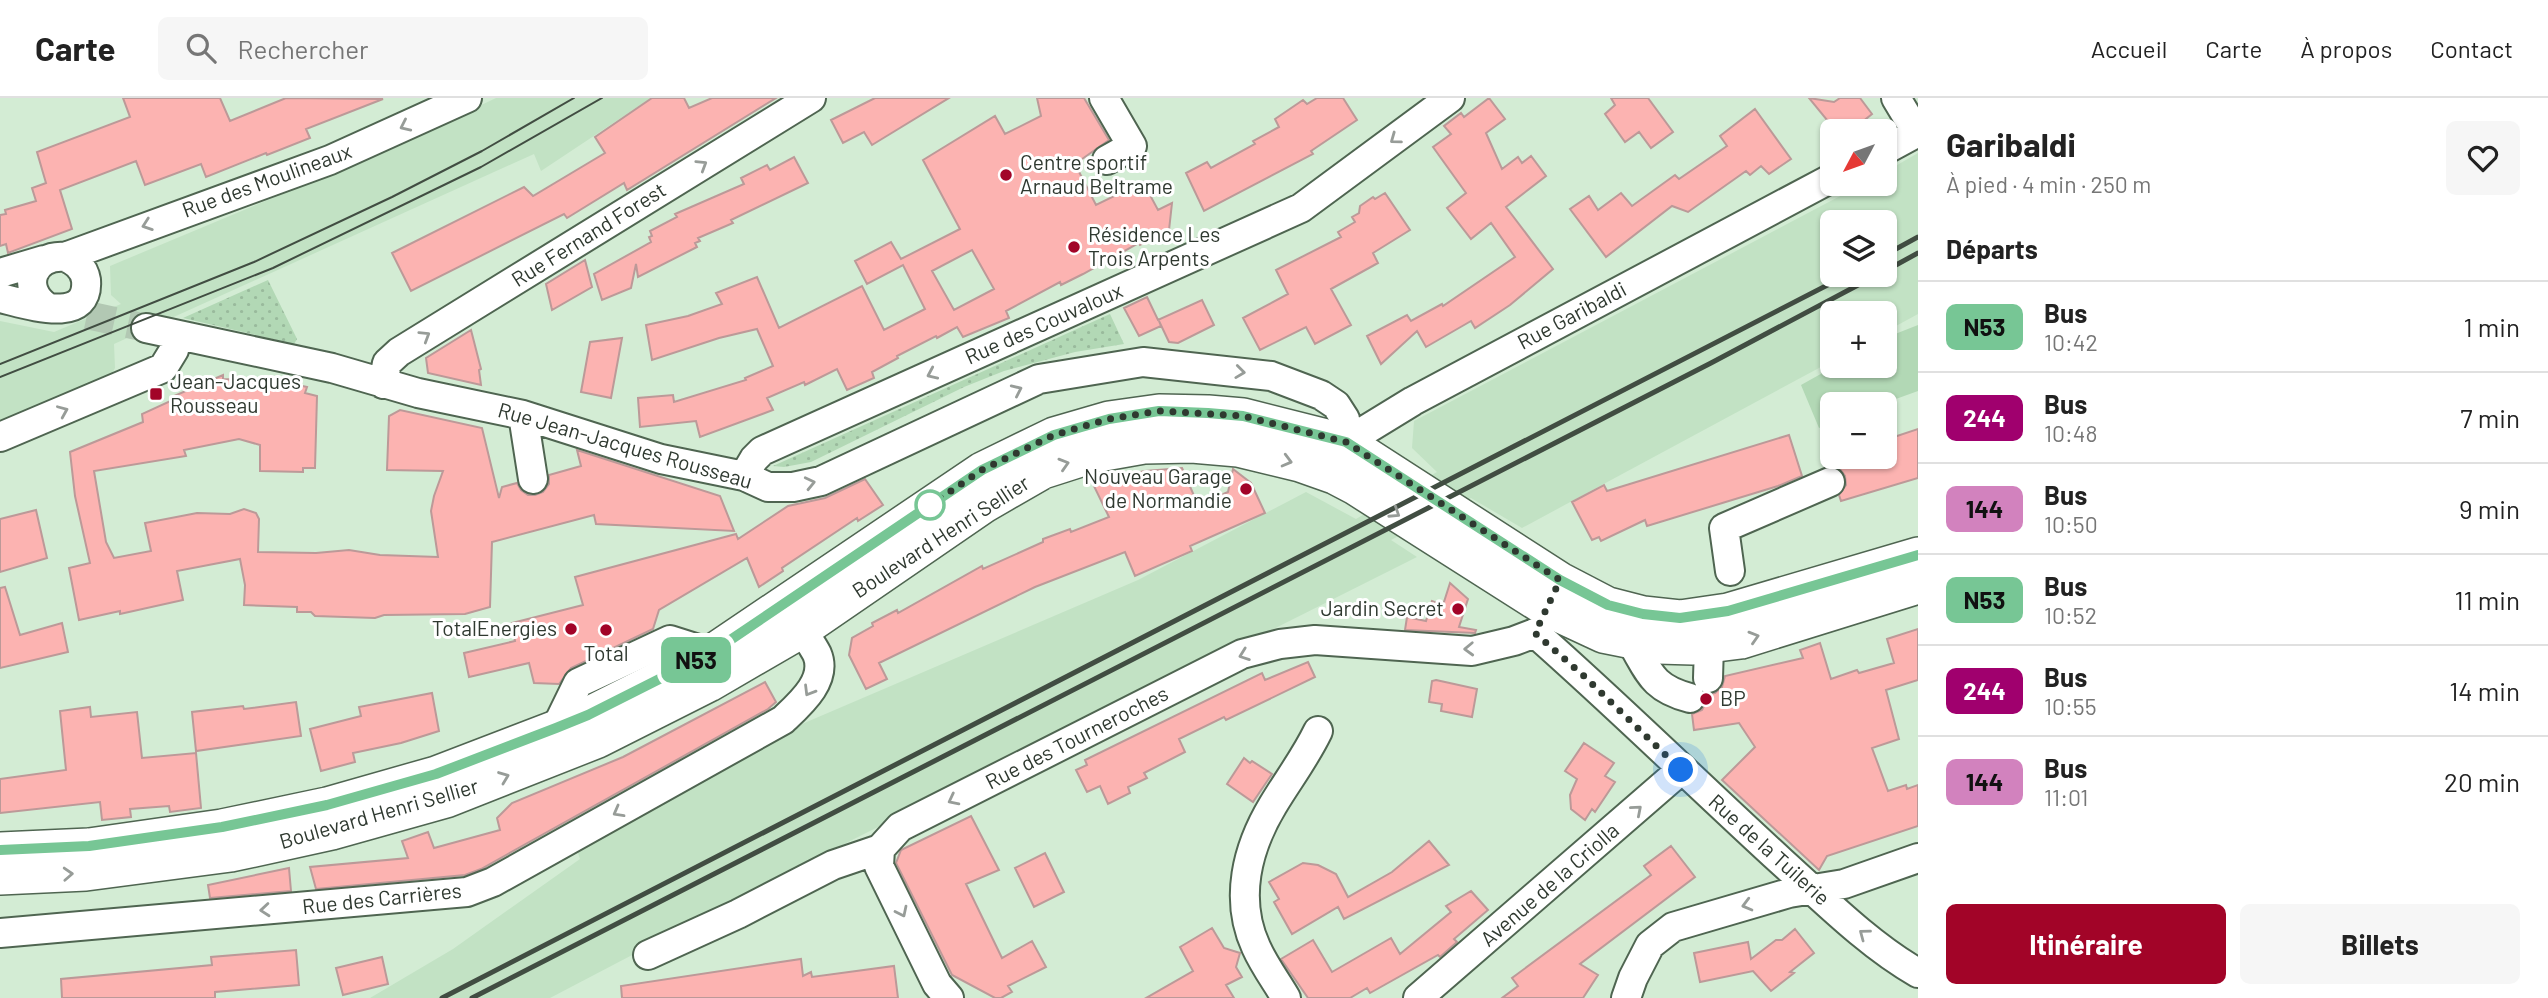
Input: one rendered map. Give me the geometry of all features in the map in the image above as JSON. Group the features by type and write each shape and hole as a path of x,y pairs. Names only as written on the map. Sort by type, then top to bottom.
{"main road":[{"name":"Boulevard Henri Sellier","path":"0,850 89,846 222,827 327,805 436,774 588,715 711,653 982,470 1054,435 1109,419 1159,411 1243,416 1346,442 1475,525 1547,607"},
{"name":"Boulevard Henri Sellier","path":"0,877 86,873 231,854 332,832 446,800 598,740 709,684 802,630 984,505 1042,471 1093,455 1144,446 1215,447 1249,451 1345,482 1547,607 1603,635 1658,646 1702,674 1741,640 1918,586"},
{"name":"Boulevard Henri Sellier","path":"1547,607 1608,605 1643,614 1680,618 1728,611 1918,555"}],"street":[{"name":"Rue des Moulineaux","path":"0,273 55,258 330,160 467,98"},
{"name":"Rue Fernand Forest","path":"383,384 387,363 399,352 811,98"},
{"path":"1104,98 1132,146 1107,160"},
{"name":"Rue des Couvaloux","path":"744,476 762,451 1301,208 1450,98"},
{"path":"1896,98 1917,132 1897,143"},
{"name":"Rue Garibaldi","path":"1346,442 1467,372 1820,184"},
{"path":"55,258 79,265 86,281 76,309 35,296 32,281 38,266 55,258"},
{"path":"0,298 76,309"},
{"name":"Rue Jean-Jacques Rousseau","path":"146,328 523,415 661,459 744,476 768,486 793,487 821,481 1039,380 1143,362 1271,376 1321,395 1336,405 1345,419 1346,442"},
{"path":"0,437 163,368 174,350 177,335"},
{"path":"523,415 533,479"},
{"path":"1345,482 1346,442"},
{"path":"1730,571 1724,528 1830,482"},
{"name":"Rue de la Tuilerie","path":"1547,607 1584,676 1681,770 1850,923 1918,973"},
{"name":"Rue des Tourneroches","path":"648,955 738,914 832,865 880,849 900,827 1242,654 1280,644 1315,639 1472,651 1514,641 1547,607"},
{"name":"Rue des Carrières","path":"0,933 467,892 493,882 783,720 806,698 820,667 817,654 802,630"},
{"path":"1630,640 1657,685 1673,694 1702,674"},
{"path":"1286,998 1252,936 1245,914 1244,878 1254,841 1273,805 1306,757 1318,731"},
{"name":"Avenue de la Criolla","path":"1418,998 1681,770"},
{"path":"880,849 879,866 937,984 949,998"},
{"path":"1626,998 1650,945 1673,927 1789,893 1844,884 1918,858"}],"shaded area":[{"path":"496,98 651,98 541,171 534,154 114,344 115,368 110,377 0,424 0,321 54,332 121,304 111,295 110,266 380,153"},
{"path":"1918,153 1918,314 1897,325 1897,301 1820,301 1820,367 1522,528 1471,498 1391,540 1417,557 854,839 550,998 370,998 453,949 580,859 577,850 795,727 1138,580 1306,492 1356,519 1437,472 1412,448 1414,421 1840,196 1897,196 1897,165"},
{"path":"268,280 297,339 294,344 183,318"},
{"path":"1110,314 1124,344 1075,352 1004,371 964,387 811,462 784,467 773,466"},
{"path":"1918,325 1918,391 1897,399 1897,392 1820,392 1819,428 1801,385 1820,374 1820,378 1897,378 1897,333"}],"building":[{"path":"123,98 220,98 230,121 286,98 383,99 306,129 310,138 206,177 201,164 145,185 136,161 60,190 72,229 8,253 6,244 0,246 0,215 6,214 5,210 36,201 32,188 46,183 37,152 130,117"},
{"path":"652,98 684,98 689,108 712,98 776,98 627,190 624,183 567,218 564,214 411,291 392,253 524,187 533,196 605,153 595,137"},
{"path":"875,98 949,98 872,145 864,132 843,143 831,120"},
{"path":"1037,98 1084,98 1109,140 1075,164 1096,205 1143,182 1158,210 1172,203 1169,230 1006,311 1009,318 963,337 957,327 937,338 936,336 872,372 874,378 847,390 837,369 805,385 804,382 767,398 773,410 700,437 696,421 640,427 638,398 673,395 674,402 746,380 745,378 773,366 757,329 719,338 652,360 646,325 688,316 722,304 716,293 757,277 779,328 862,286 884,330 925,309 903,265 867,284 855,261 891,242 901,259 960,229 923,160 995,116 1005,134 1041,116","holes":["972,250 994,289 954,310 932,271"]},
{"path":"1317,98 1343,98 1357,120 1311,151 1313,154 1204,211 1186,173 1207,162 1211,168 1255,144 1253,141 1279,127 1275,119 1303,100 1307,104"},
{"path":"1489,98 1505,119 1486,133 1502,169 1518,157 1522,163 1531,156 1546,176 1506,207 1553,269 1510,305 1475,328 1471,321 1426,347 1417,331 1381,364 1367,336 1407,315 1411,321 1442,304 1443,306 1515,257 1491,223 1471,239 1447,208 1466,193 1433,147 1451,134 1444,126 1461,113 1464,117"},
{"path":"1611,98 1648,98 1673,132 1651,148 1639,132 1625,142 1605,114 1615,105"},
{"path":"1809,98 1834,102 1840,98 1860,98 1872,114 1866,119 1826,119"},
{"path":"1755,109 1791,159 1769,174 1761,166 1750,175 1746,171 1688,212 1672,206 1606,257 1570,209 1589,196 1598,210 1621,193 1632,206 1675,175 1679,179 1727,146 1720,136"},
{"path":"794,157 808,183 731,220 733,223 698,238 700,241 695,243 697,247 638,277 636,264 631,288 602,300 594,274 651,242 650,231 677,217 675,214 744,184 741,178 767,165 770,170"},
{"path":"1385,193 1410,230 1373,253 1378,263 1331,289 1351,325 1315,344 1306,327 1260,350 1243,318 1288,294 1276,270 1341,237 1338,232 1355,222 1352,217 1359,213 1360,206"},
{"path":"585,260 592,287 552,310 546,284"},
{"path":"1147,297 1158,320 1202,300 1214,325 1178,343 1169,342 1159,321 1161,326 1139,336 1124,308"},
{"path":"471,330 481,369 481,385 428,373 426,358"},
{"path":"622,338 611,398 581,392 590,342"},
{"path":"223,375 223,379 267,381 267,378 307,387 305,393 317,396 315,468 303,468 303,472 260,471 260,445 239,439 184,450 186,456 94,471 106,542 114,558 151,551 145,523 197,513 230,514 244,509 256,513 259,519 258,552 316,553 349,550 380,555 438,557 431,511 443,471 387,470 389,416 400,410 482,428 499,498 502,487 517,483 528,495 543,492 549,484 549,475 581,466 577,450 720,496 734,531 596,524 594,515 492,542 490,607 465,614 384,615 375,618 315,616 311,612 297,612 297,607 244,605 245,585 240,559 177,571 183,600 79,620 69,568 90,563 75,496 70,452 143,422 142,414 175,399 174,396"},
{"path":"1918,429 1918,478 1841,501 1839,495 1846,485 1845,476 1840,469 1897,469 1897,436"},
{"path":"1789,435 1802,476 1778,486 1647,526 1645,520 1601,541 1599,537 1592,540 1572,502 1604,485 1607,491"},
{"path":"1182,468 1198,505 1228,492 1233,469 1251,483 1265,513 1190,546 1192,551 1135,576 1125,552 1035,587 879,663 887,679 866,689 849,655 852,638 873,626 872,623 897,610 898,613 982,566 983,569 1043,542 1043,539 1070,529 1071,532 1109,517 1092,482 1145,471"},
{"path":"865,479 883,505 858,521 857,518 782,568 783,571 759,587 747,558 659,610 653,629 571,668 559,684 534,683 529,663 469,677 464,653 515,641 512,623 583,605 575,577 736,534 738,539 788,506 825,498"},
{"path":"36,510 47,558 0,572 0,519"},
{"path":"1450,583 1468,599 1459,627 1476,630 1475,633 1405,630 1407,617 1426,621 1432,601 1443,605"},
{"path":"5,587 20,635 62,623 68,652 0,668 0,588"},
{"path":"1918,629 1918,680 1886,690 1899,739 1872,748 1888,791 1906,785 1907,789 1918,785 1918,826 1827,856 1819,870 1722,780 1755,747 1739,723 1694,730 1692,714 1702,710 1706,694 1715,693 1722,687 1725,676 1803,658 1800,650 1820,643 1831,679 1857,670 1859,673 1894,663 1887,639"},
{"path":"1308,662 1315,677 1226,720 1224,717 1179,739 1185,752 1144,773 1147,778 1128,787 1130,793 1108,804 1100,786 1087,792 1076,770 1087,765 1085,760 1262,673 1265,680"},
{"path":"1432,681 1477,689 1472,717 1441,711 1442,704 1429,702"},
{"path":"765,682 776,702 768,709 481,869 465,875 316,889 310,867 408,858 402,841 428,832 434,848 500,830 497,818 512,803 623,757"},
{"path":"432,693 439,731 401,743 353,753 355,762 321,771 310,729 361,716 359,707"},
{"path":"296,702 301,736 196,751 192,712"},
{"path":"90,707 91,717 137,712 142,758 196,753 201,808 170,812 169,806 130,809 131,817 102,820 100,802 0,813 0,779 66,770 60,711"},
{"path":"1584,743 1614,763 1605,776 1615,782 1595,812 1592,809 1585,820 1571,809 1570,795 1577,779 1565,771"},
{"path":"1244,758 1272,774 1253,802 1227,784"},
{"path":"971,816 999,870 966,884 1002,958 1032,941 1046,967 1008,986 1012,992 1001,998 995,998 952,975 896,863 901,850"},
{"path":"1429,841 1449,865 1344,919 1338,907 1292,934 1274,902 1279,899 1269,882 1303,863 1318,865 1336,874 1348,897 1392,872"},
{"path":"1671,846 1695,877 1580,964 1598,975 1583,998 1502,998 1518,986 1512,978 1651,875 1644,866"},
{"path":"1045,853 1064,892 1034,907 1015,868"},
{"path":"289,868 291,891 210,898 208,885"},
{"path":"1471,891 1488,910 1454,939 1457,942 1440,957 1438,955 1370,993 1367,988 1350,998 1308,998 1281,959 1313,940 1332,972 1391,938 1400,954 1451,912 1446,906"},
{"path":"1212,928 1224,948 1240,953 1236,967 1242,977 1226,985 1234,998 1146,998 1193,971 1180,947"},
{"path":"1795,929 1814,953 1771,991 1753,971 1700,982 1694,953 1748,942 1751,959"},
{"path":"296,950 299,985 215,992 215,998 62,998 61,979 212,965 211,957"},
{"path":"382,957 388,984 343,995 336,968"},
{"path":"801,959 803,976 811,972 812,977 894,966 898,998 622,998 621,986"}],"tunnel":[{"path":"87,315 146,328"}],"tram line":[{"path":"0,364 254,262 482,151 574,98"},
{"path":"0,377 273,268 481,167 602,98"}],"railway":[{"path":"1897,248 1918,237"},
{"path":"1897,264 1918,253"},
{"path":"442,998 1824,287"},
{"path":"472,998 1854,287"}],"bus line":[{"name":"N53","path":"0,850 89,846 222,827 327,805 436,774 588,715 711,653 982,470 1054,435 1109,419 1159,411 1243,416 1346,442 1560,580 1608,605 1643,614 1680,618 1728,611 1918,555"}],"place":[{"name":"Centre sportif Arnaud Beltrame","path":"1006,175"},
{"name":"Résidence Les Trois Arpents","path":"1074,247"},
{"name":"Jean-Jacques Rousseau","path":"156,394"},
{"name":"Nouveau Garage de Normandie","path":"1246,489"},
{"name":"Jardin Secret","path":"1458,609"},
{"name":"TotalEnergies","path":"571,629"},
{"name":"Total","path":"606,630"},
{"name":"BP","path":"1706,699"}],"route":[{"path":"930,505 982,470 1054,435 1109,419 1159,411 1243,416 1346,442 1560,580 1535,633 1584,676 1681,770"}]}
